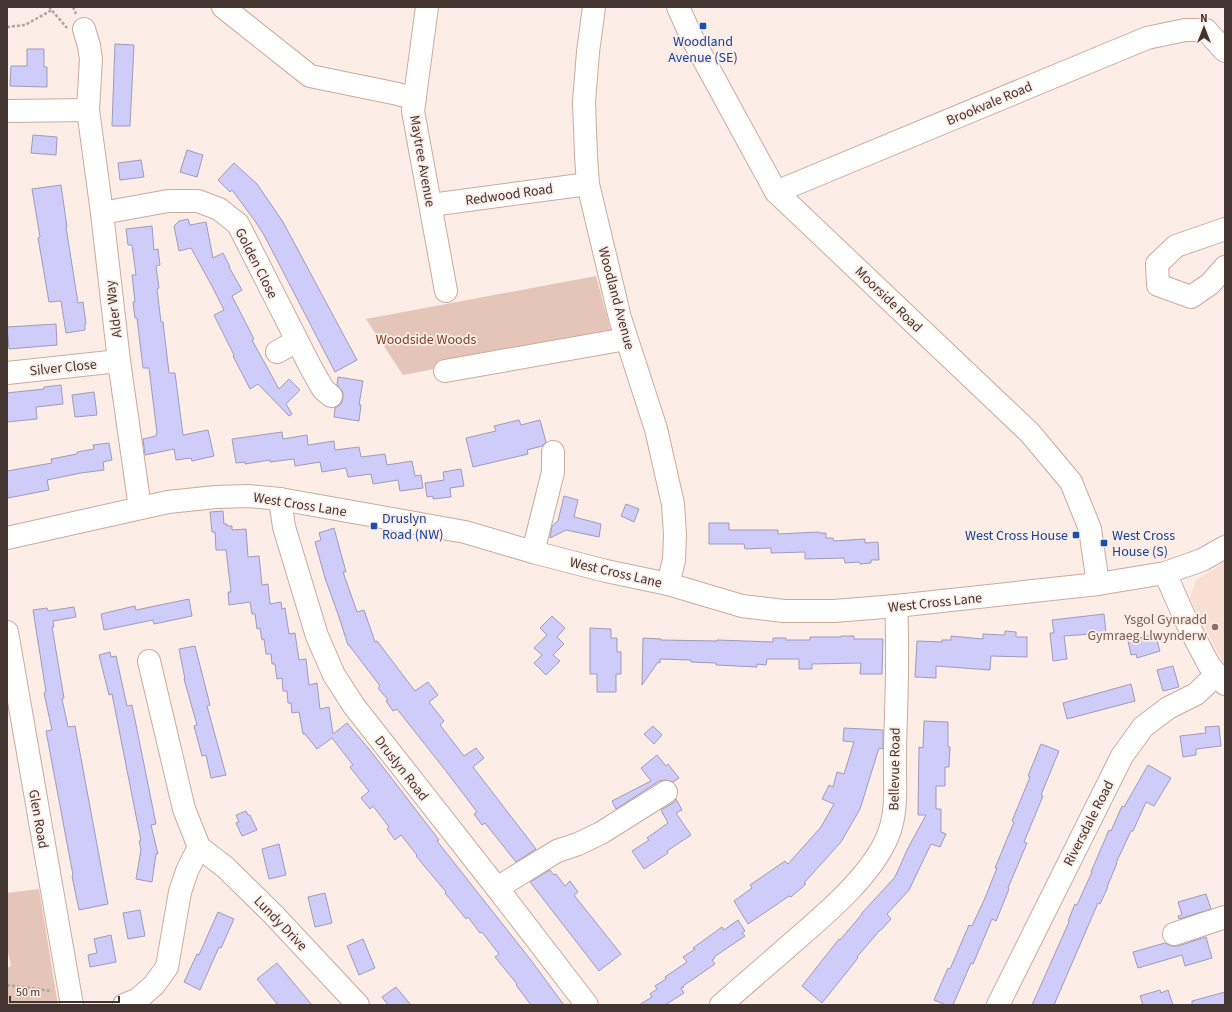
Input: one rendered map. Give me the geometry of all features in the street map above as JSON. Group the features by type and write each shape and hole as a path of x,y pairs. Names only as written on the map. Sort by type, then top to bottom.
{"street":[{"path":"223,7 310,76 398,94 414,99"},
{"name":"Maytree Avenue","path":"427,7 413,111 446,291"},
{"name":"Woodland Avenue","path":"594,7 588,52 584,102 588,184 620,318 656,430 673,504 675,535 674,560 668,584"},
{"name":"Moorside Road","path":"678,7 692,38 776,192 1030,433 1071,482 1090,529 1098,584"},
{"name":"Alder Way","path":"84,29 91,59 88,110 102,213 119,361 140,508"},
{"name":"Brookvale Road","path":"776,192 1146,38 1186,30 1206,30 1225,51"},
{"path":"7,112 88,110"},
{"name":"Redwood Road","path":"430,205 588,184"},
{"name":"Golden Close","path":"102,213 168,202 198,202 219,209 238,224 310,366 323,390 331,396"},
{"path":"1225,229 1176,246 1157,264 1158,285 1191,297 1210,284 1225,267"},
{"path":"445,371 626,339"},
{"path":"277,352 297,341"},
{"name":"Silver Close","path":"7,373 119,361"},
{"path":"534,552 553,472 553,452"},
{"name":"West Cross Lane","path":"7,538 168,502 216,497 248,496 280,499 465,532 606,571 668,584 742,606 784,611 834,611 896,606 1098,584 1165,573 1202,560 1225,548"},
{"name":"Druslyn Road","path":"280,499 284,527 317,636 334,675 354,706 587,1005"},
{"path":"1165,573 1188,625 1209,665 1221,679"},
{"name":"Bellevue Road","path":"722,1005 833,907 868,869 880,853 887,838 893,821 895,804 894,769 898,633 896,606"},
{"name":"Glen Road","path":"7,632 71,999"},
{"path":"124,1005 138,999 154,985 167,967 180,892 187,872 199,847 184,809 149,661"},
{"name":"Riversdale Road","path":"998,1005 1122,756 1143,727 1168,708 1221,679"},
{"path":"497,888 557,851 578,844 601,833 666,792"},
{"name":"Lundy Drive","path":"199,847 225,867 272,913 358,1005"},
{"path":"1174,934 1225,917"}],"path":[{"path":"7,27 25,25 52,10"},
{"path":"7,986 71,999"}],"shaded area":[{"name":"Ysgol Gynradd Gymraeg Llwynderw","path":"1225,562 1225,666 1190,599 1196,580"}],"green space":[{"name":"Woodside Woods","path":"596,276 612,335 403,375 366,319"},
{"path":"39,889 58,1005 7,1005 7,968 11,966 7,947 7,893"}],"building":[{"path":"115,44 134,45 130,126 112,126"},
{"path":"27,49 44,49 44,67 47,67 47,87 10,86 11,66 27,66"},
{"path":"33,135 57,137 56,155 31,153"},
{"path":"187,150 203,155 197,177 180,172"},
{"path":"141,160 144,177 120,180 118,163"},
{"path":"234,163 257,184 283,222 357,360 335,372 264,235 232,190 230,192 218,180"},
{"path":"61,185 78,303 83,302 86,324 85,330 66,333 61,301 49,302 38,238 40,237 32,189"},
{"path":"188,219 190,225 206,222 213,258 223,253 242,290 232,296 254,339 252,340 279,389 289,379 300,390 286,404 292,414 289,416 258,384 250,389 214,315 224,310 213,288 191,248 179,251 174,226 179,221"},
{"path":"152,226 154,250 158,249 160,265 156,266 161,322 163,322 169,373 175,373 183,435 208,430 214,456 192,461 191,458 176,460 174,449 145,455 143,439 156,436 157,433 149,368 143,368 137,318 135,318 132,275 136,275 132,245 128,245 126,229"},
{"path":"56,324 57,345 9,349 7,327"},
{"path":"338,377 363,381 359,405 361,405 359,421 334,417 335,408 341,404 343,398 343,392 337,385"},
{"path":"61,385 63,404 36,407 37,419 7,422 7,393 44,389 44,387"},
{"path":"94,392 97,415 75,417 72,395"},
{"path":"519,420 521,425 540,420 546,442 542,446 527,450 528,454 473,467 466,438 496,431 494,426"},
{"path":"282,432 283,439 307,435 308,445 334,441 335,450 359,447 361,457 385,454 387,465 412,461 415,476 421,475 423,488 400,491 398,480 373,484 371,474 348,477 346,468 322,472 320,462 295,466 294,459 270,462 270,460 245,464 245,462 236,463 232,439"},
{"path":"109,443 112,460 103,462 104,470 47,480 49,490 8,498 7,471 52,463 51,459 94,449 93,445"},
{"path":"461,469 464,486 450,488 451,497 433,499 433,496 427,497 425,483 444,480 443,472"},
{"path":"564,496 578,500 574,517 601,524 599,537 566,530 550,538 552,526 558,521"},
{"path":"626,504 639,509 634,522 621,516"},
{"path":"223,511 224,524 227,524 227,526 232,526 232,530 246,529 248,557 259,556 262,585 268,584 270,604 281,602 282,609 285,608 289,634 295,633 299,660 306,659 309,685 317,683 320,709 329,707 333,734 347,723 373,754 439,840 437,841 530,959 564,1005 531,1005 516,985 517,984 495,957 499,954 482,932 480,933 468,917 466,919 401,835 395,840 387,829 389,827 373,806 370,809 361,798 369,791 350,767 353,765 332,738 317,749 305,734 303,734 299,712 292,713 291,703 288,703 287,691 283,691 282,678 277,679 275,664 272,664 271,654 266,654 264,639 262,640 260,628 257,629 255,614 252,614 250,602 229,605 228,592 231,592 226,550 216,550 215,532 212,532 210,512"},
{"path":"709,523 729,523 729,530 778,530 778,534 826,533 826,538 833,538 834,541 865,539 865,543 878,542 879,560 871,560 871,563 860,564 859,562 845,563 844,558 805,559 805,552 771,553 771,548 745,549 744,544 709,544"},
{"path":"334,528 346,572 343,572 357,612 364,610 375,642 377,641 415,691 428,682 438,695 429,702 444,721 440,725 464,756 476,748 484,758 473,767 536,849 516,862 485,823 482,825 474,814 477,812 397,709 393,711 386,701 388,700 378,688 380,686 348,645 325,578 315,542 321,540 319,533"},
{"path":"189,599 192,616 154,624 153,620 104,630 101,614 135,606 136,610"},
{"path":"74,607 76,617 53,621 54,627 52,627 64,698 62,699 68,727 75,726 108,904 79,910 46,731 52,730 44,693 46,692 33,610 47,608 48,611"},
{"path":"1104,614 1106,633 1064,636 1067,659 1053,661 1050,633 1054,633 1052,620"},
{"path":"552,616 565,628 557,637 564,644 553,655 560,661 546,675 534,663 542,655 534,648 547,635 540,628"},
{"path":"590,628 611,629 611,638 617,638 617,652 621,652 621,674 616,674 616,692 597,692 597,674 590,674"},
{"path":"1005,631 1016,632 1016,637 1027,637 1027,657 991,656 990,670 936,666 936,678 915,677 917,641 942,642 942,640 951,640 951,636 983,639 983,634 1005,635"},
{"path":"1155,634 1160,651 1137,658 1136,654 1131,655 1128,641"},
{"path":"854,636 854,639 883,639 882,674 860,674 861,663 812,664 812,669 799,669 799,659 767,659 766,665 757,664 757,667 716,665 716,663 691,662 691,660 660,659 660,663 658,662 642,685 643,638 661,640 773,642 773,638 786,638 786,640 810,640 810,637"},
{"path":"195,646 210,705 207,706 226,775 211,778 206,755 202,756 194,726 197,725 184,679 179,649"},
{"path":"110,652 111,657 116,656 127,706 132,705 156,824 151,825 158,854 156,854 152,882 136,879 141,850 139,841 141,841 112,694 109,695 99,655"},
{"path":"1173,666 1179,687 1163,691 1157,670"},
{"path":"1131,684 1135,701 1067,719 1063,703"},
{"path":"924,721 948,722 948,747 950,747 949,767 945,767 945,786 936,786 936,809 941,809 941,832 946,834 940,847 931,844 909,890 887,914 891,919 857,957 858,958 822,1003 802,986 839,939 840,940 895,877 908,848 926,815 918,815 919,747 923,748"},
{"path":"653,726 662,735 654,744 644,734"},
{"path":"1219,726 1221,746 1196,749 1196,755 1183,757 1180,736 1206,733 1205,727"},
{"path":"844,728 883,730 883,749 879,748 860,809 841,842 804,883 806,884 791,897 789,896 748,924 734,901 752,888 750,885 785,861 788,864 821,827 834,804 822,799 829,785 833,787 837,772 844,774 854,742 843,741"},
{"path":"1041,744 1059,751 1041,795 1043,796 1024,842 1027,843 996,921 992,919 973,964 971,963 953,1005 946,1005 934,1000 948,968 950,969 969,925 972,926 985,898 997,868 995,868 1014,822 1012,821 1030,777 1028,776"},
{"path":"657,755 666,766 668,764 679,778 673,782 666,780 659,781 616,809 612,801 651,781 641,768"},
{"path":"1148,765 1171,778 1154,806 1146,802 1133,831 1131,831 1116,863 1108,887 1100,904 1098,903 1054,1005 1032,1005 1069,922 1068,921 1075,904 1077,905 1092,872 1109,830 1111,831 1122,806 1124,807"},
{"path":"676,799 682,810 676,813 691,835 644,869 632,851 649,840 647,838 668,823 661,810 673,803"},
{"path":"246,811 248,815 250,815 257,830 242,836 236,823 239,822 236,815"},
{"path":"279,844 286,875 269,879 262,849"},
{"path":"550,870 554,875 556,874 565,886 570,881 578,892 574,895 621,954 599,971 530,882"},
{"path":"325,893 332,923 315,927 308,897"},
{"path":"1206,894 1211,909 1179,919 1178,916 1182,915 1178,902"},
{"path":"140,910 145,936 128,939 123,913"},
{"path":"218,912 234,919 221,948 219,947 200,990 184,982 197,954 199,955"},
{"path":"738,920 745,931 742,933 745,936 714,957 715,958 712,960 715,964 681,988 684,993 665,1005 639,1005 652,997 650,994 657,989 655,986 666,979 665,977 687,962 683,957 695,949 693,948 722,927 724,930"},
{"path":"111,935 116,962 90,967 88,955 97,953 94,939"},
{"path":"1206,937 1212,958 1185,966 1182,955 1138,968 1133,952 1165,943 1171,946 1178,946"},
{"path":"363,939 375,968 359,975 347,946"},
{"path":"277,963 312,1005 278,1005 257,979"},
{"path":"396,987 411,1005 388,1005 382,997"},
{"path":"1160,990 1161,993 1168,990 1173,1005 1143,1005 1140,996"},
{"path":"1225,992 1225,1005 1192,1005 1192,1001"}],"place":[{"name":"Woodland Avenue (SE)","path":"703,26"},
{"name":"Druslyn Road (NW)","path":"374,526"},
{"name":"West Cross House","path":"1076,535"},
{"name":"West Cross House (S)","path":"1104,543"},
{"name":"Ysgol Gynradd Gymraeg Llwynderw","path":"1215,627"}]}
